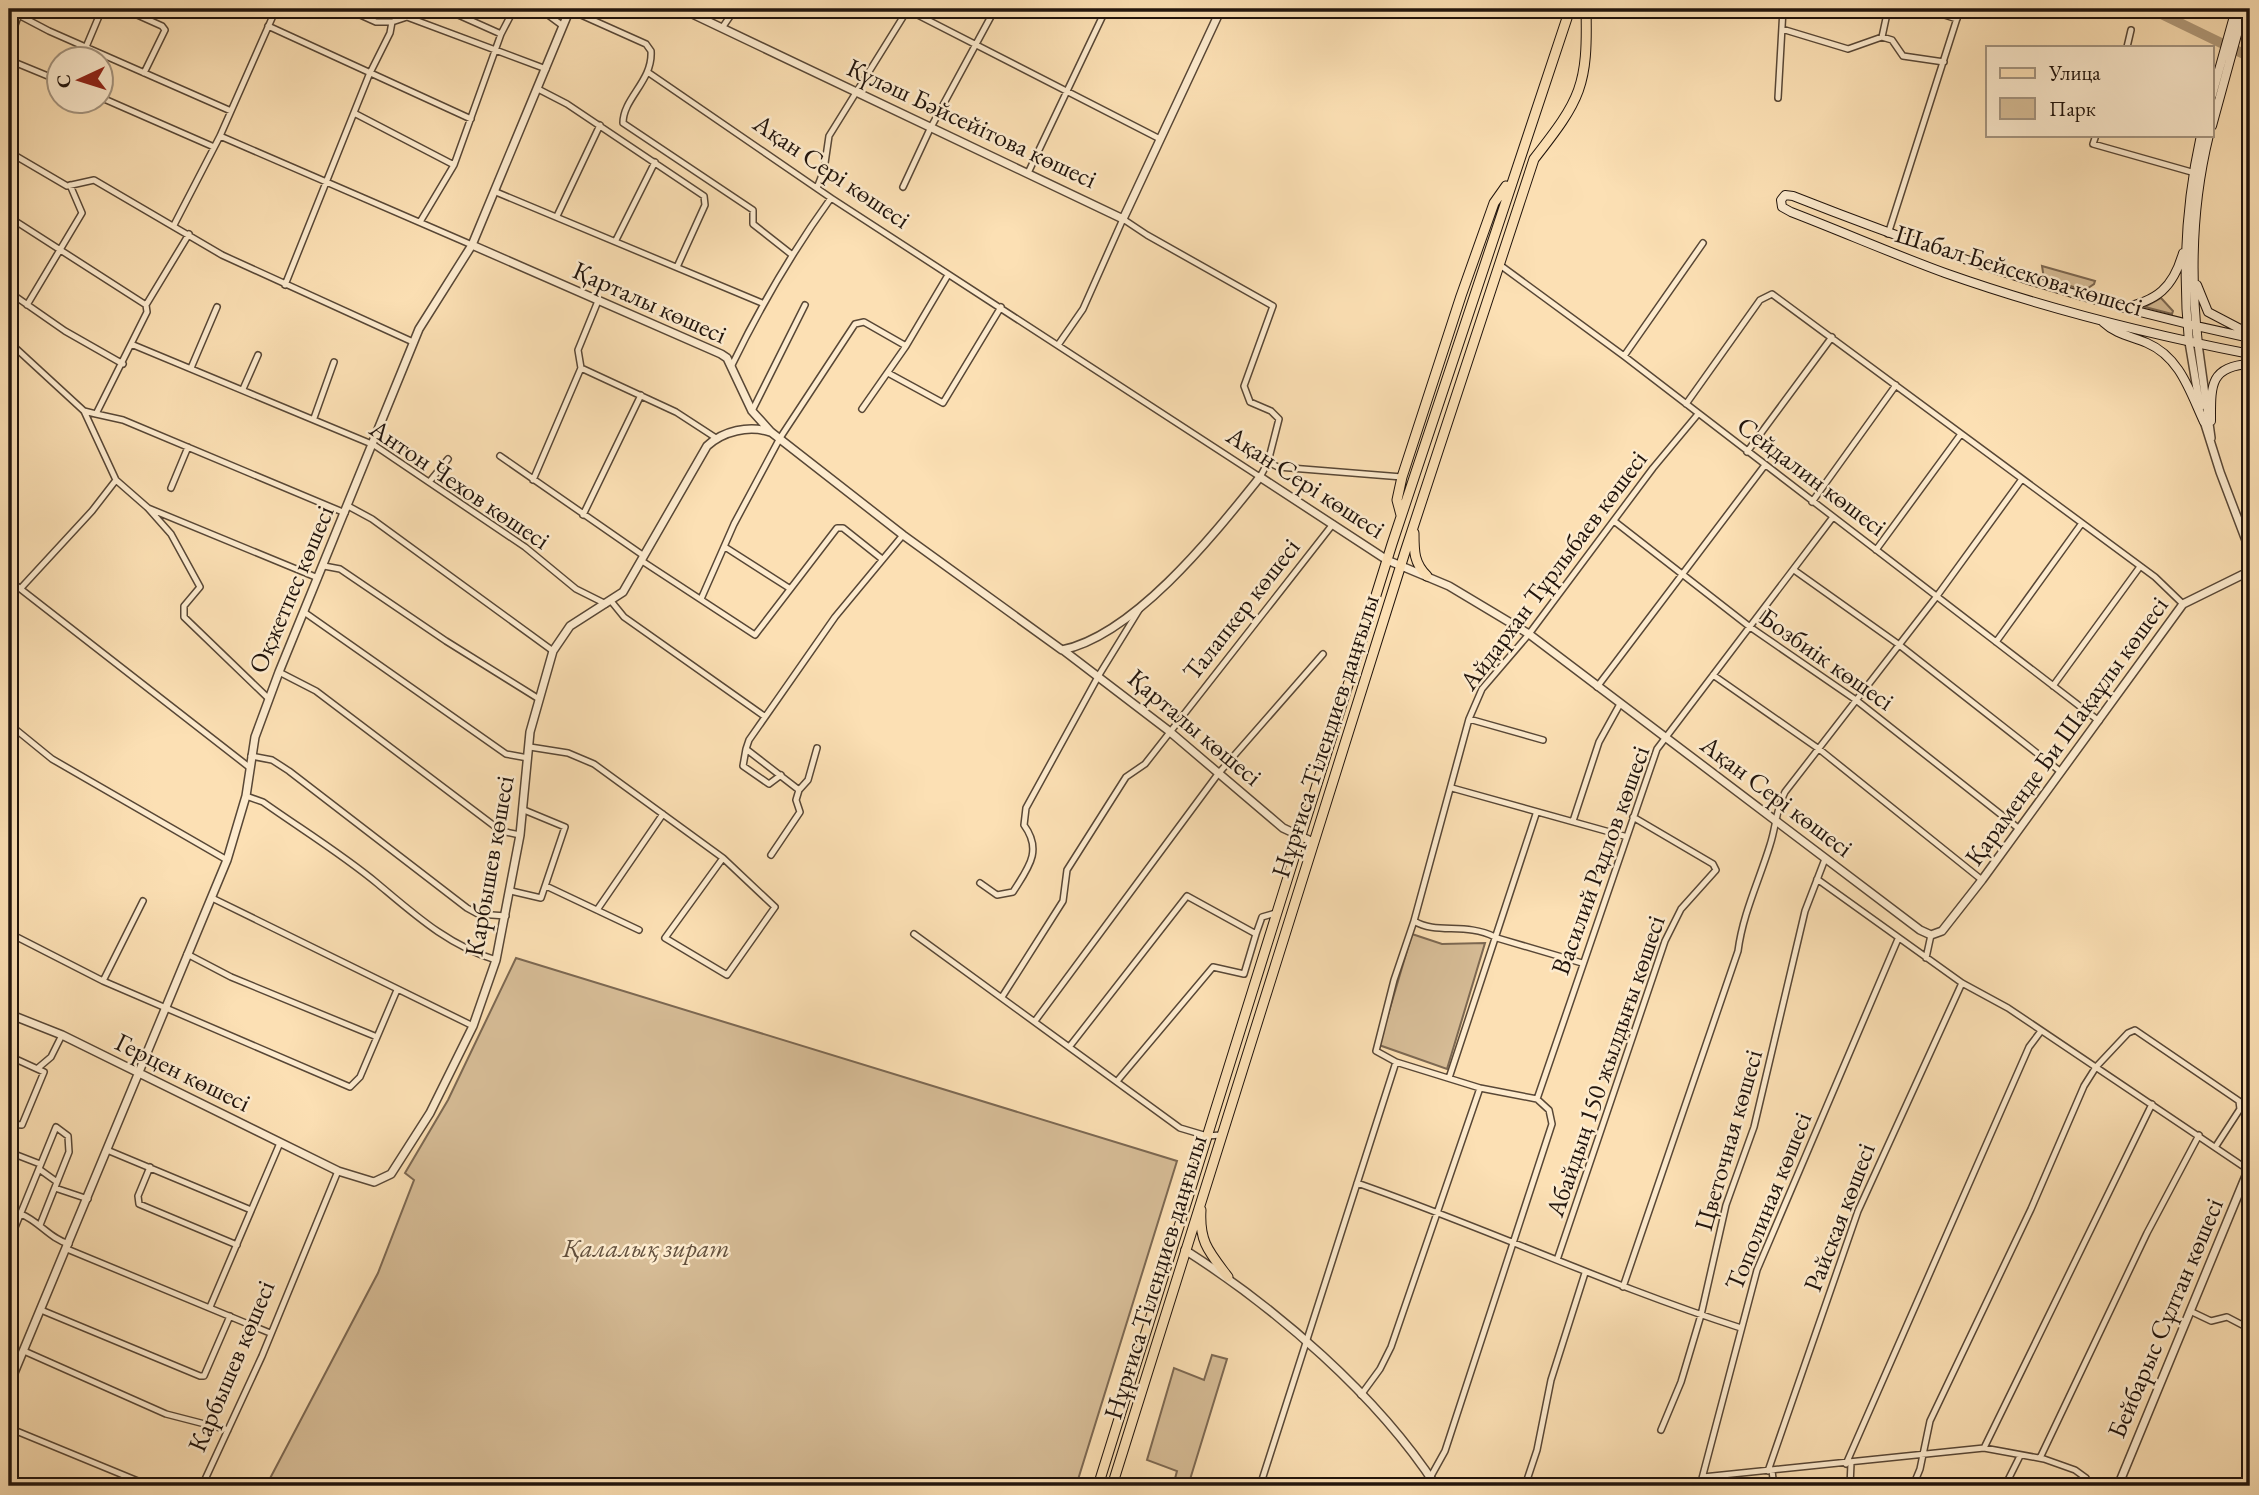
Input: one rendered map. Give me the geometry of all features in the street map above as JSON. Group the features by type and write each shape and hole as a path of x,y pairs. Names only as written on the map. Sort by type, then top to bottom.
{"main road":[{"name":"Нұрғиса Тілендиев даңғылы","path":"1098,1486 1401,515 1570,9"},
{"name":"Нұрғиса Тілендиев даңғылы","path":"1112,1486 1313,842 1534,159 1561,127 1577,96 1586,68 1586,9"},
{"path":"2214,116 2236,9"},
{"path":"2232,35 2244,9"},
{"path":"2214,90 2226,57"},
{"path":"2191,326 2194,221 2201,136"},
{"path":"2119,308 2145,303 2159,295 2175,275 2186,243 2197,173 2209,136"},
{"path":"1521,155 1534,159"},
{"path":"1401,515 1397,500 1407,460 1494,203 1513,175"},
{"name":"Шабал Бейсекова көшесі","path":"2250,336 2191,326 2009,276 1888,234 1793,196 1783,197 1782,207 1948,274 2101,320 2250,354"},
{"path":"2186,243 2193,343"},
{"path":"2194,274 2202,304 2208,312 2250,336"},
{"path":"2101,320 2115,332 2144,341 2167,356 2182,374 2207,421"},
{"path":"1461,334 1466,340 1475,341"},
{"path":"2207,421 2213,382 2227,367 2250,364"},
{"path":"1407,460 1426,439"},
{"path":"1415,523 1414,555 1418,566 1427,576"},
{"path":"1202,1197 1200,1233 1228,1277"}],"street":[{"path":"86,46 102,9"},
{"path":"124,9 162,26 165,30 144,73"},
{"path":"174,225 220,136 275,9"},
{"path":"347,9 376,22 407,17 546,69"},
{"path":"445,9 501,34"},
{"path":"420,222 454,165 501,34 513,9"},
{"path":"540,9 564,26"},
{"path":"570,9 646,44 652,61 649,73 626,111 623,123 753,209 752,224 791,254"},
{"name":"Оқжетпес көшесі","path":"9,1385 88,1199 163,1007 227,860 246,796 251,756 268,698 374,445 413,342 424,319 472,245 570,9"},
{"name":"Күләш Бәйсейітова көшесі","path":"682,9 1124,219 1213,274 1238,284 1273,306 1244,386 1250,402 1271,411 1279,419 1268,462"},
{"path":"722,28 735,9"},
{"path":"903,187 974,43 995,9"},
{"path":"1028,173 1106,9"},
{"path":"1058,345 1083,309 1221,9"},
{"path":"1779,98 1783,9"},
{"path":"1882,37 1888,9"},
{"path":"1926,9 1957,19"},
{"path":"1888,234 1960,9"},
{"path":"9,10 84,46"},
{"path":"817,188 824,170 829,136 908,10 1069,90 1160,139"},
{"path":"9,42 19,15"},
{"path":"285,285 324,182 395,20"},
{"path":"268,26 369,75 471,119"},
{"path":"1782,29 1848,49 1882,37 1892,40 1903,56 1944,62"},
{"path":"2127,46 2131,30"},
{"path":"9,60 46,75"},
{"path":"116,60 231,111"},
{"name":"Ақан Сері көшесі","path":"649,73 831,198 1387,560 1427,576 1529,634 1825,859 1920,930 1931,935"},
{"path":"538,89 600,125 702,194 705,205 677,267"},
{"path":"116,104 214,147"},
{"path":"354,113 454,165"},
{"path":"558,216 600,125"},
{"name":"Қарталы көшесі","path":"220,136 721,354 731,367 752,411 771,432 903,535 1099,675 1283,828 1313,842"},
{"path":"2096,136 2093,144 2197,173"},
{"path":"9,152 61,184 94,180 189,233 222,255 413,342"},
{"path":"616,240 655,162"},
{"path":"27,305 83,209 74,199 70,185"},
{"path":"496,192 762,303"},
{"path":"731,367 762,303 791,254 831,198"},
{"path":"9,217 146,304"},
{"path":"96,414 123,364 146,312 146,304 189,233"},
{"path":"1624,356 1703,243"},
{"name":"Сейдалин көшесі","path":"1499,265 1624,356 2099,721"},
{"path":"862,409 906,346 948,275"},
{"path":"9,292 95,350 123,364"},
{"path":"1686,404 1760,300 1772,294 2139,568 2155,577 2183,604"},
{"path":"533,480 580,368 578,351 598,302"},
{"path":"752,411 805,305"},
{"path":"191,368 217,307"},
{"path":"888,373 943,402 1001,307"},
{"path":"701,599 742,508 780,438 856,324 864,322 906,346"},
{"path":"1747,452 1832,337"},
{"path":"9,342 83,411 116,480 148,508 171,534 200,587 184,606 184,617 268,698"},
{"path":"2193,343 2211,449 2250,551"},
{"name":"Антон Чехов көшесі","path":"131,344 374,445 525,547 576,589 609,603 624,617 764,716"},
{"path":"243,389 258,355"},
{"path":"314,418 334,362"},
{"path":"580,368 676,412 716,438 730,432 748,430 771,432"},
{"path":"1812,502 1896,385"},
{"path":"583,515 641,395"},
{"path":"83,411 123,420 372,519 553,651"},
{"name":"Айдархан Тұрлыбаев көшесі","path":"1396,1062 1378,1054 1375,1046 1414,921 1469,719 1482,689 1529,634 1698,414"},
{"path":"1876,550 1961,434"},
{"name":"Карбышев көшесі","path":"202,1486 338,1171 374,1182 391,1174 429,1113 473,1026 496,960 506,916 524,810 530,747 539,699 553,651 570,626 623,592 700,454 716,438"},
{"path":"171,488 188,447"},
{"path":"500,456 643,559 755,635 839,526 883,559"},
{"path":"430,481 448,459"},
{"path":"1062,650 1083,646 1141,607 1192,558 1260,477 1268,462 1278,467 1402,477"},
{"path":"1597,687 1765,465"},
{"path":"1623,1287 1738,951 1744,919 1776,822 1777,808 1785,792 1937,596 2022,479"},
{"path":"21,588 92,511 116,480"},
{"path":"148,508 318,578"},
{"name":"Василий Радлов көшесі","path":"1537,1099 1624,836 1657,749 1833,517"},
{"name":"Бозбиік көшесі","path":"1614,521 1681,576 1856,700 2018,828"},
{"path":"1996,642 2082,523"},
{"name":"Талапкер көшесі","path":"1002,997 1063,901 1067,870 1126,777 1146,764 1169,731 1333,524"},
{"path":"781,775 769,784 743,766 746,749 764,716 835,617 903,535"},
{"path":"725,547 789,588"},
{"path":"324,566 340,569 446,641 539,699"},
{"path":"2053,686 2139,568"},
{"path":"1794,570 1898,643 2061,772"},
{"name":"Қараменде Би Шақаұлы көшесі","path":"1931,935 1942,931 1982,880 2183,604 2250,570"},
{"path":"9,580 249,767"},
{"path":"980,883 997,895 1013,892 1025,872 1033,855 1033,838 1024,825 1026,808 1099,675 1141,607"},
{"path":"304,612 506,754 529,758"},
{"path":"1035,1021 1219,774 1323,654"},
{"path":"279,672 316,691 501,831 520,835"},
{"path":"1713,675 1819,749 1982,880"},
{"path":"1573,821 1599,742 1620,704"},
{"path":"1469,719 1543,740"},
{"path":"9,724 52,759 227,860"},
{"path":"530,747 568,753 594,764 723,858 775,907 727,975 665,938 723,858"},
{"path":"771,855 800,812 796,800 799,790 808,780 817,748"},
{"path":"746,749 799,790"},
{"path":"251,756 272,760 289,771 467,908 478,914 506,916"},
{"path":"1452,788 1536,814 1573,821 1624,836"},
{"path":"246,796 263,802 377,883 416,918 473,953 496,960"},
{"path":"511,891 541,898 565,827 524,810"},
{"path":"597,910 663,814"},
{"path":"1449,1078 1536,814"},
{"name":"Абайдың 150 жылдығы көшесі","path":"1557,1260 1665,941 1681,909 1716,870 1707,861 1633,817"},
{"name":"Цветочная көшесі","path":"1661,1430 1681,1382 1701,1315 1726,1205 1754,1127 1805,911 1825,859"},
{"path":"1817,879 1962,983 2041,1031 2250,1169"},
{"path":"546,887 639,930"},
{"path":"1070,1046 1187,897 1256,934"},
{"path":"212,898 473,1026"},
{"path":"103,981 143,901"},
{"path":"1118,1080 1213,967 1244,974 1262,917 1276,913"},
{"path":"1414,921 1424,927 1462,926 1581,963"},
{"path":"9,933 103,981 350,1087 360,1077 397,990"},
{"path":"914,934 1118,1080 1180,1128 1207,1136 1221,1135"},
{"path":"1926,958 1931,935"},
{"name":"Тополиная көшесі","path":"1700,1486 1757,1270 1898,939"},
{"path":"187,954 231,977 377,1037"},
{"name":"Райская көшесі","path":"1770,1471 1858,1211 1962,983"},
{"name":"Герцен көшесі","path":"9,1014 62,1035 338,1171"},
{"path":"1913,1486 1930,1421 2031,1209 2084,1086 2096,1067 2127,1033 2135,1030 2239,1101 2240,1109 2216,1146"},
{"path":"1850,1486 1849,1463 2029,1047 2041,1031"},
{"path":"9,1124 22,1125 41,1070 62,1035"},
{"path":"9,1056 41,1070"},
{"path":"1260,1486 1304,1342 1349,1217 1357,1183 1396,1062 1480,1088 1537,1099 1549,1110 1552,1124 1516,1241 1445,1451 1430,1478"},
{"path":"1361,1395 1380,1369 1391,1347 1440,1212 1480,1088"},
{"path":"1984,1448 2152,1104"},
{"path":"9,1242 56,1127 68,1136 69,1152 40,1225"},
{"path":"2040,1458 2147,1233 2199,1135"},
{"path":"210,1307 280,1143"},
{"path":"107,1150 251,1210"},
{"path":"9,1152 40,1167 56,1185 88,1199"},
{"path":"150,1167 138,1196 139,1204 237,1245"},
{"name":"Бейбарыс Сұлтан көшесі","path":"2118,1486 2250,1169"},
{"path":"1357,1183 1516,1241 1585,1273 1741,1328"},
{"path":"21,1214 68,1247 270,1333"},
{"path":"1185,1250 1228,1277 1361,1395 1436,1486"},
{"path":"1525,1486 1536,1450 1551,1380 1585,1273"},
{"path":"41,1310 200,1376 204,1376 230,1316"},
{"path":"2190,1311 2211,1321 2227,1317 2250,1329"},
{"path":"24,1351 166,1414 228,1430"},
{"path":"9,1428 150,1486"},
{"path":"1703,1477 1922,1457 1984,1448 2040,1458 2075,1470 2086,1478 2091,1486"},
{"path":"2005,1486 2020,1456"},
{"path":"1770,1471 1774,1486"}],"green space":[{"path":"2042,266 2095,281 2085,290 2044,279"},
{"path":"2161,298 2173,311 2172,314 2145,307"},
{"path":"1412,934 1442,944 1485,943 1447,1069 1379,1045"},
{"name":"Қалалық зират","path":"516,958 1177,1161 1076,1486 266,1486 378,1273 414,1180 405,1173 448,1100"},
{"path":"1212,1355 1227,1359 1188,1486 1173,1486 1177,1471 1147,1460 1174,1368 1204,1380"}],"waterway":[{"path":"2151,9 2250,57"}]}
